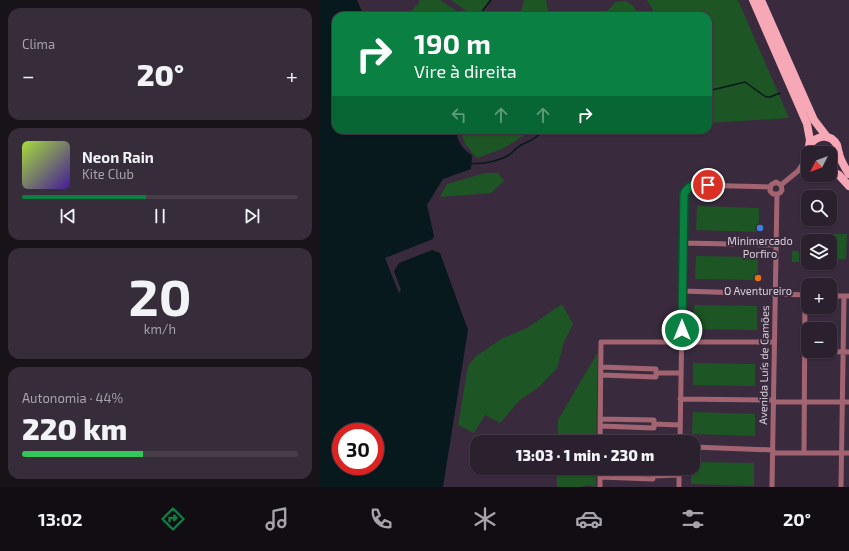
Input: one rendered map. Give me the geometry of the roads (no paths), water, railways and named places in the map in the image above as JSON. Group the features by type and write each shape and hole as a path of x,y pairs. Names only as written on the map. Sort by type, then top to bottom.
{"main road":[{"path":"753,0 807,124 809,146"},
{"path":"761,0 814,120 827,137"},
{"path":"810,146 816,138 821,136 827,137 834,141 837,145 841,161 849,174"},
{"path":"837,157 839,153"},
{"path":"837,174 849,186"}],"street":[{"path":"781,185 798,171 801,166"},
{"path":"680,435 685,191 693,185 770,187 776,182 781,185"},
{"path":"770,187 771,192 777,194 781,192 781,185"},
{"name":"Avenida Luís de Camões","path":"772,487 777,194"},
{"path":"683,243 776,245"},
{"path":"682,292 801,295"},
{"path":"841,487 843,352 846,296"},
{"path":"600,435 601,342 774,342"},
{"path":"837,352 849,352"},
{"path":"804,358 804,453"},
{"path":"601,367 656,369 656,373"},
{"path":"656,373 681,373"},
{"path":"601,375 656,377 656,373"},
{"path":"680,399 849,402"},
{"path":"600,419 654,420 654,424"},
{"path":"654,424 680,425"},
{"path":"600,426 654,428 654,424"},
{"path":"700,447 804,453 849,453"},
{"path":"600,487 600,477 653,479 653,476 679,475 679,487"}],"waterway":[{"path":"481,12 491,0"},
{"path":"712,90 745,82 766,97 780,93"},
{"path":"469,163 484,163 505,157 539,134"}],"place":[{"name":"Minimercado Porfiro","path":"760,228"},
{"name":"O Aventureiro","path":"758,278"}]}
